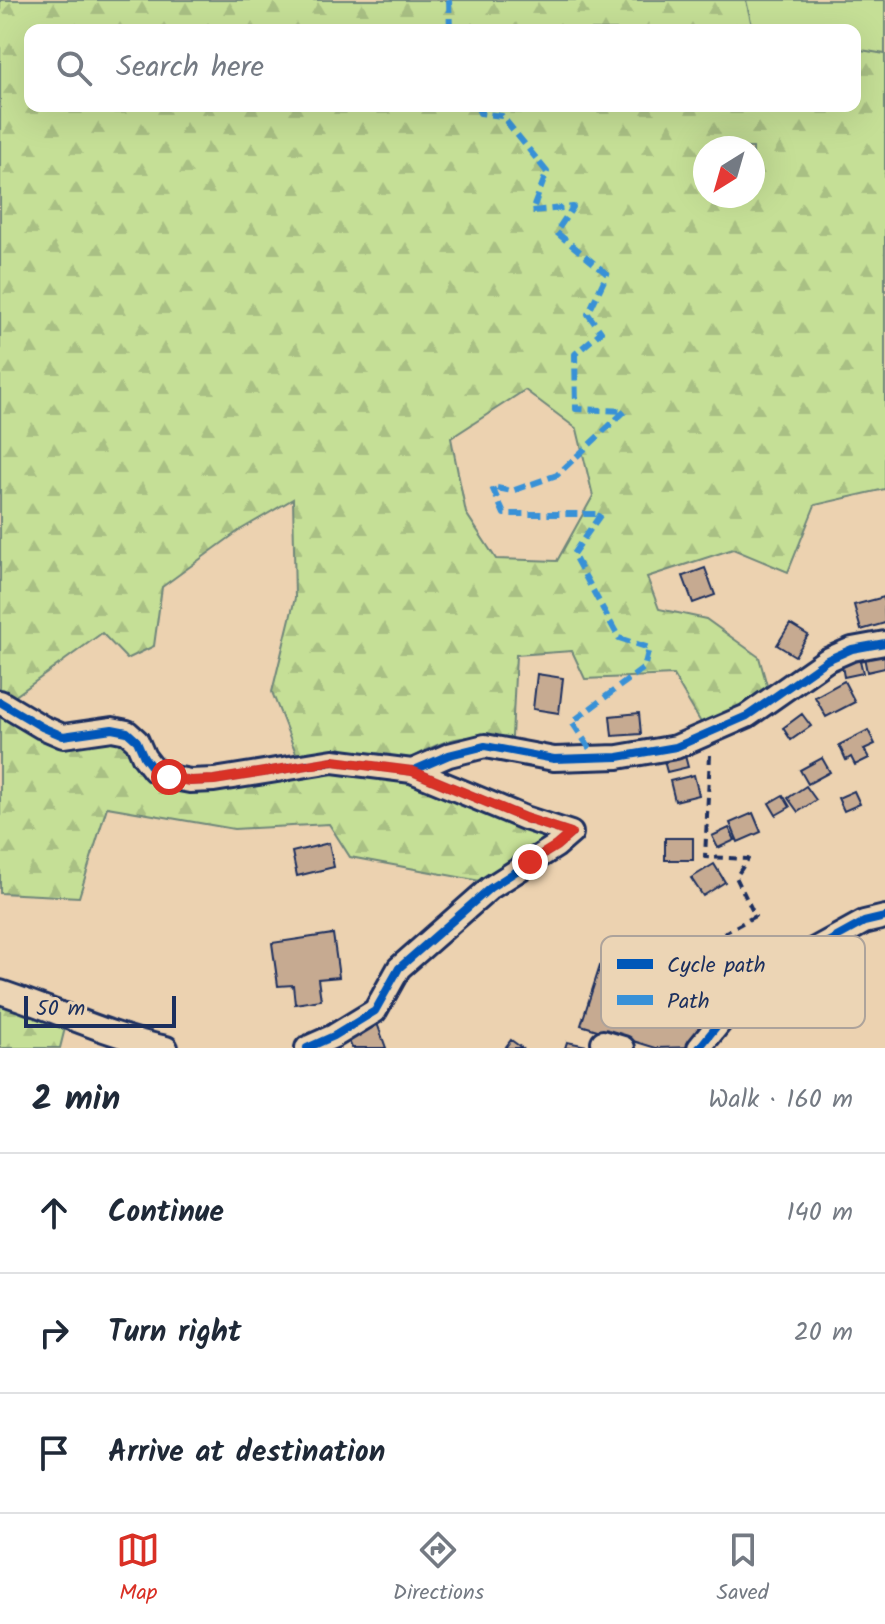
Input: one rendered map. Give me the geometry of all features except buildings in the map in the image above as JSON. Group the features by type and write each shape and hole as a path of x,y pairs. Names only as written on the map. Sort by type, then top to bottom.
{"street":[{"path":"412,771 449,755 485,746 554,759 618,757 676,747 747,716 827,660 852,649 885,643"},
{"path":"0,702 63,736 112,729 127,732 137,741 154,770 169,777 190,781 214,780 333,761 412,771 525,818 571,833 490,888 399,968 375,1011 307,1048"},
{"path":"839,936 864,922 885,917"},
{"path":"0,992 59,1011 127,1040 166,1048"},
{"path":"699,1048 715,1028"}],"path":[{"path":"711,732 705,857 748,859 736,877 755,916 719,936"}],"green space":[{"path":"0,0 885,0 885,489 815,505 788,572 733,549 647,577 659,609 706,619 759,657 768,689 739,710 703,726 673,675 585,679 572,651 516,655 512,737 454,739 402,763 366,753 296,753 272,692 295,598 293,499 240,530 162,587 154,646 127,659 102,633 14,697 0,691","holes":["525,390 577,429 593,496 557,561 496,559 466,513 451,438"]},
{"path":"746,0 885,0 885,54 861,50 861,24 752,24"},
{"path":"0,710 64,749 110,740 130,743 160,780 353,767 419,787 548,837 480,881 350,857 329,824 234,829 107,807 79,897 0,893"},
{"path":"0,1001 65,1028 60,1048 0,1048"}],"marked path":[{"path":"449,0 450,24"},
{"path":"480,112 502,116 547,172 532,211 573,207 556,232 607,274 588,314 601,332 575,354 576,409 625,411 557,475 512,491 492,487 504,514 601,514 573,554 619,638 649,648 644,668 572,722 596,758"}],"cycle path":[{"path":"0,702 63,736 112,729 127,732 137,741 154,770 190,781 333,761 412,771 449,755 485,746 554,759 618,757 676,747 747,716 827,660 852,649 885,643"},
{"path":"307,1048 375,1011 399,968 490,888 571,833 525,818 412,771"},
{"path":"839,936 864,922 885,917"},
{"path":"699,1048 715,1028"}],"route":[{"path":"169,777 190,781 214,780 333,761 412,771 525,818 571,833 530,862"}]}
